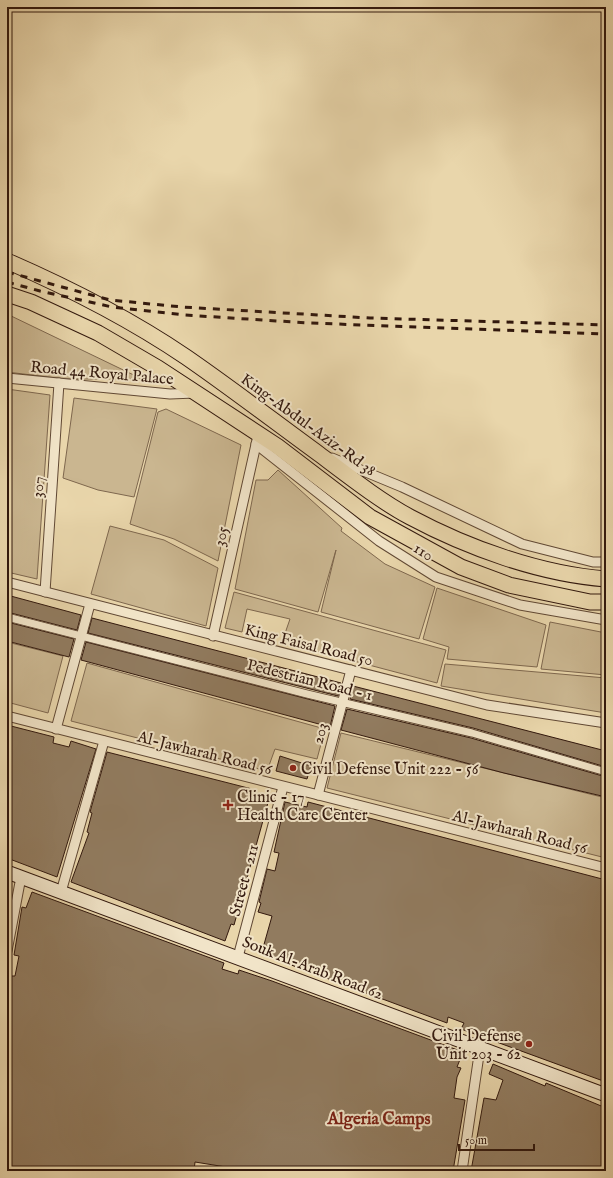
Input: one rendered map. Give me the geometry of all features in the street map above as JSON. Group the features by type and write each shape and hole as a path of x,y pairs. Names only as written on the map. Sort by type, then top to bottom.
{"main road":[{"name":"King-Abdul-Aziz-Rd 38","path":"7,261 57,283 124,320 184,356 315,452 410,517 484,550 558,573 606,579"},
{"path":"7,294 31,302 98,333 195,393 257,439 277,446 370,517 461,567 509,585 590,602 606,602"},
{"name":"Souk Al-Arab Road 62","path":"7,872 606,1095"}],"street":[{"name":"Road 44 Royal Palace","path":"7,378 170,394 195,393"},
{"name":"307","path":"46,592 59,383"},
{"name":"110","path":"257,439 379,541 436,577 520,605 606,620"},
{"name":"305","path":"213,636 257,439"},
{"path":"315,452 402,487 522,544 592,562 606,562"},
{"name":"King Faisal Road 50","path":"7,582 487,705 606,724"},
{"path":"56,729 90,604"},
{"name":"Pedestrian Road - 1","path":"7,617 342,702 472,733 606,772"},
{"name":"203","path":"318,795 351,670"},
{"name":"Al-Jawharah Road 56","path":"7,716 606,868"},
{"path":"61,892 104,741"},
{"name":"Street - 211","path":"238,957 283,787"},
{"path":"7,951 21,877"},
{"path":"462,1171 480,1048"}],"shaded area":[{"path":"7,314 142,379 65,379 7,372"},
{"path":"7,389 50,395 37,579 7,572"},
{"path":"74,398 157,409 134,497 98,490 63,478"},
{"path":"166,409 241,445 218,561 174,539 130,524 158,412"},
{"path":"278,470 342,528 341,531 385,564 435,587 419,639 321,612 336,550 318,612 235,589 256,480 268,480"},
{"path":"110,526 164,540 218,568 206,626 91,594"},
{"path":"437,588 546,625 537,667 447,659 449,647 423,639"},
{"path":"234,592 446,650 437,683 282,642 290,619 247,609 242,632 225,628"},
{"path":"550,622 606,633 606,675 541,669"},
{"path":"7,642 63,656 48,713 7,702"},
{"path":"87,663 325,729 317,759 275,749 267,771 71,721"},
{"path":"445,664 606,678 606,713 441,686"},
{"path":"341,733 606,798 606,858 327,788"}],"building":[{"path":"7,595 81,615 77,630 7,612"},
{"path":"92,618 341,683 338,696 88,633"},
{"path":"7,622 74,639 69,657 7,641"},
{"path":"86,642 335,706 330,727 81,660"},
{"path":"353,686 606,751 606,767 473,728 350,699"},
{"path":"347,709 471,738 606,777 606,797 504,773 341,730"},
{"path":"11,726 54,737 53,743 69,747 71,741 96,749 57,877 7,858 7,742"},
{"path":"107,752 252,789 251,794 269,799 234,925 231,924 225,941 71,882 89,833 87,832 92,813 90,812"},
{"name":"Civil Defense Unit 222 - 56","path":"280,756 311,766 307,779 276,771"},
{"path":"285,802 307,807 308,802 606,880 606,1082 461,1029 464,1023 448,1017 447,1023 267,956 269,950 263,948 272,916 258,912 261,903 259,902 267,869 275,871 279,853 274,852"},
{"path":"32,892 224,963 222,969 238,974 239,970 272,981 463,1052 457,1067 461,1068 457,1077 454,1098 465,1100 453,1171 324,1171 309,1168 308,1171 226,1171 226,1167 195,1162 194,1171 7,1171 7,1135 10,1112 7,1112 7,990 10,976 15,976 19,956 14,955 22,907 26,908"},
{"path":"493,1064 545,1086 546,1083 606,1108 606,1171 471,1171 484,1098 496,1100 503,1080 489,1074"}],"railway":[{"path":"7,272 110,300 182,307 370,318 606,325"},
{"path":"7,282 112,307 185,315 309,323 606,334"}],"place":[{"name":"Civil Defense Unit 222 - 56","path":"293,768"},
{"name":"Clinic - 17 Health Care Center","path":"228,805"},
{"name":"Civil Defense Unit 203 - 62","path":"529,1044"}],"district":[{"name":"Algeria Camps","path":"379,1118"}]}
